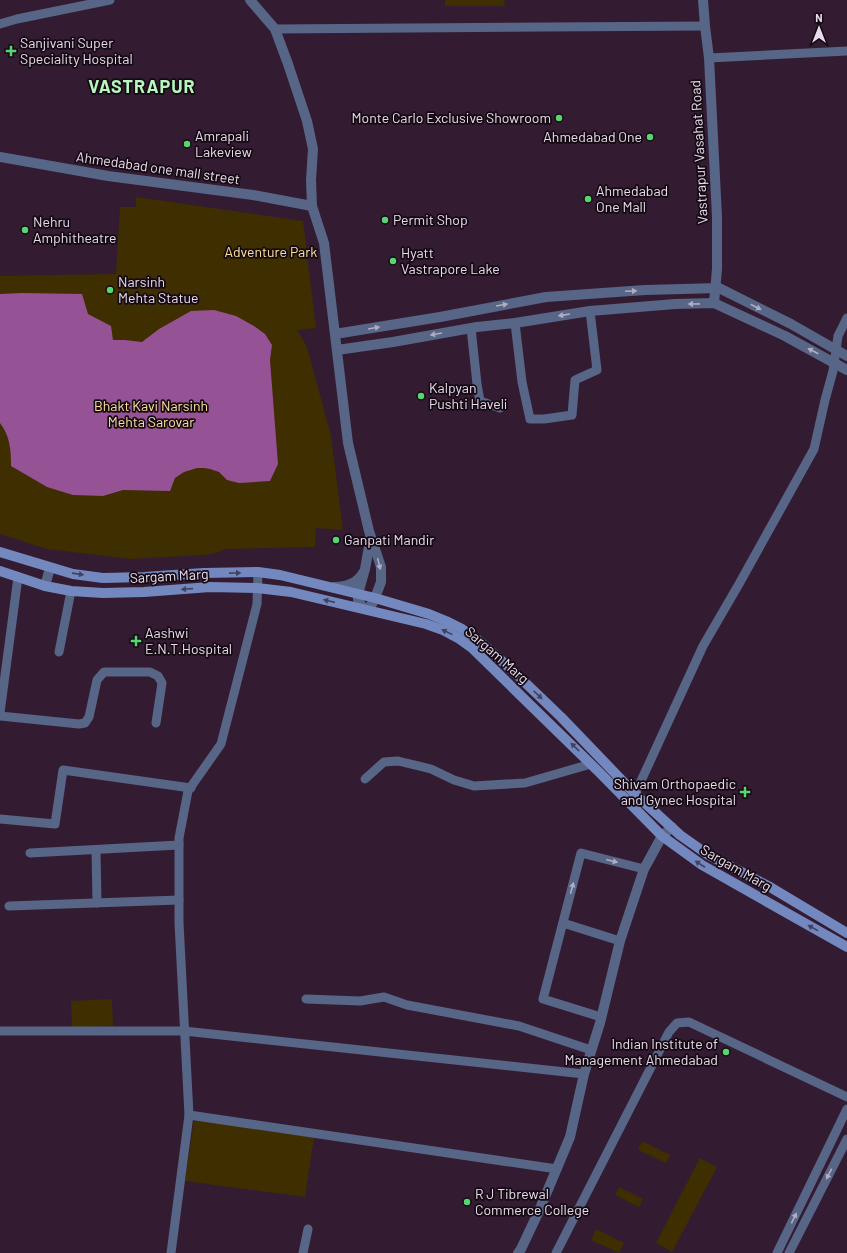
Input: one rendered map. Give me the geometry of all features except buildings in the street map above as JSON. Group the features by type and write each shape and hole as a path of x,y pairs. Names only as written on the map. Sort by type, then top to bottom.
{"main road":[{"name":"Sargam Marg","path":"0,552 73,574 104,578 144,578 204,573 258,572 280,575 375,598 446,621 462,629 478,640 561,717 635,794 680,835 707,854 770,887 847,933"},
{"name":"Sargam Marg","path":"0,572 45,586 70,591 103,593 144,592 210,587 257,588 291,592 426,624 443,630 458,638 478,653 662,836 702,865 847,947"}],"street":[{"path":"0,24 17,19 110,0"},
{"path":"250,0 275,29 307,121 313,149 311,180 312,206 324,243 348,443 369,531 381,567 381,582 383,590 387,597 396,604"},
{"name":"Vastrapur Vasahat Road","path":"703,0 709,58 718,217 717,269 714,303"},
{"path":"275,29 705,26"},
{"path":"709,58 847,50"},
{"name":"Ahmedabad one mall street","path":"0,157 108,176 253,195 312,206"},
{"path":"335,334 440,317 546,297 645,290 719,288 790,324 847,356"},
{"path":"337,350 471,328 515,323 590,311 675,304 714,303 785,336 847,370"},
{"path":"515,323 522,382 530,419 544,419 572,415 576,380 597,370 590,311"},
{"path":"629,802 635,794 703,646 814,450 834,363 838,336 847,318"},
{"path":"471,328 480,401 500,408"},
{"path":"369,531 369,547 358,594 358,600 365,609 372,604 381,582"},
{"path":"45,586 50,568"},
{"path":"332,587 344,587 354,582 360,577 365,569"},
{"path":"171,1253 189,1115 179,900 179,838 188,791 221,744 256,604 258,572"},
{"path":"18,577 0,715 79,724 85,723 89,717 97,680 104,672 150,672 158,676 162,683 156,723"},
{"path":"59,652 70,591"},
{"path":"366,779 384,762 398,761 431,769 454,780 474,786 525,783 591,764"},
{"path":"0,819 55,824 63,770 191,788"},
{"path":"518,1253 539,1211 570,1138 584,1074 601,1017 620,941 644,869 662,836 672,827"},
{"path":"30,854 179,845"},
{"path":"96,850 97,903"},
{"path":"601,1017 543,999 581,854 644,869"},
{"path":"9,906 179,900"},
{"path":"562,923 620,941"},
{"path":"306,999 360,1001 384,997 407,1005 519,1026 591,1050"},
{"path":"556,1253 669,1032 677,1023 689,1022 847,1097"},
{"path":"0,1031 184,1031 584,1074"},
{"path":"776,1253 847,1109"},
{"path":"189,1115 557,1169"},
{"path":"789,1253 847,1139"},
{"path":"303,1253 308,1229"}],"green space":[{"path":"445,0 504,0 505,6 445,6"},
{"name":"Bhakt Kavi Narsinh Mehta Sarovar","path":"136,197 303,221 316,328 297,330 307,347 331,436 343,530 316,528 315,547 224,549 216,553 204,555 131,559 47,549 0,534 0,276 116,274 120,207 136,207"},
{"path":"112,999 113,1026 72,1028 71,1001"},
{"path":"194,1120 314,1137 305,1197 185,1181"},
{"path":"642,1141 670,1155 666,1163 638,1150"},
{"path":"700,1158 717,1167 672,1252 656,1243"},
{"path":"619,1187 643,1199 639,1207 615,1195"},
{"path":"596,1229 624,1243 619,1253 591,1240"}],"shaded area":[{"path":"0,294 82,294 88,314 111,326 113,340 142,342 159,329 191,311 214,310 236,316 265,334 272,345 270,360 278,464 270,481 239,483 227,480 219,472 210,469 197,468 184,472 175,478 170,491 123,490 103,496 73,495 47,487 11,466 9,443 6,433 0,423"}],"place":[{"name":"Sanjivani Super Speciality Hospital","path":"11,51"},
{"name":"Monte Carlo Exclusive Showroom","path":"559,118"},
{"name":"Ahmedabad One","path":"650,137"},
{"name":"Amrapali Lakeview","path":"187,144"},
{"name":"Ahmedabad One Mall","path":"588,199"},
{"name":"Permit Shop","path":"385,220"},
{"name":"Nehru Amphitheatre","path":"25,230"},
{"name":"Hyatt Vastrapore Lake","path":"393,261"},
{"name":"Narsinh Mehta Statue","path":"110,290"},
{"name":"Kalpyan Pushti Haveli","path":"421,396"},
{"name":"Ganpati Mandir","path":"336,540"},
{"name":"Aashwi E.N.T.Hospital","path":"136,641"},
{"name":"Shivam Orthopaedic and Gynec Hospital","path":"745,792"},
{"name":"Indian Institute of Management Ahmedabad","path":"726,1052"},
{"name":"R J Tibrewal Commerce College","path":"467,1202"}],"district":[{"name":"VASTRAPUR","path":"142,87"}],"park label":[{"name":"Adventure Park","path":"271,252"}]}
